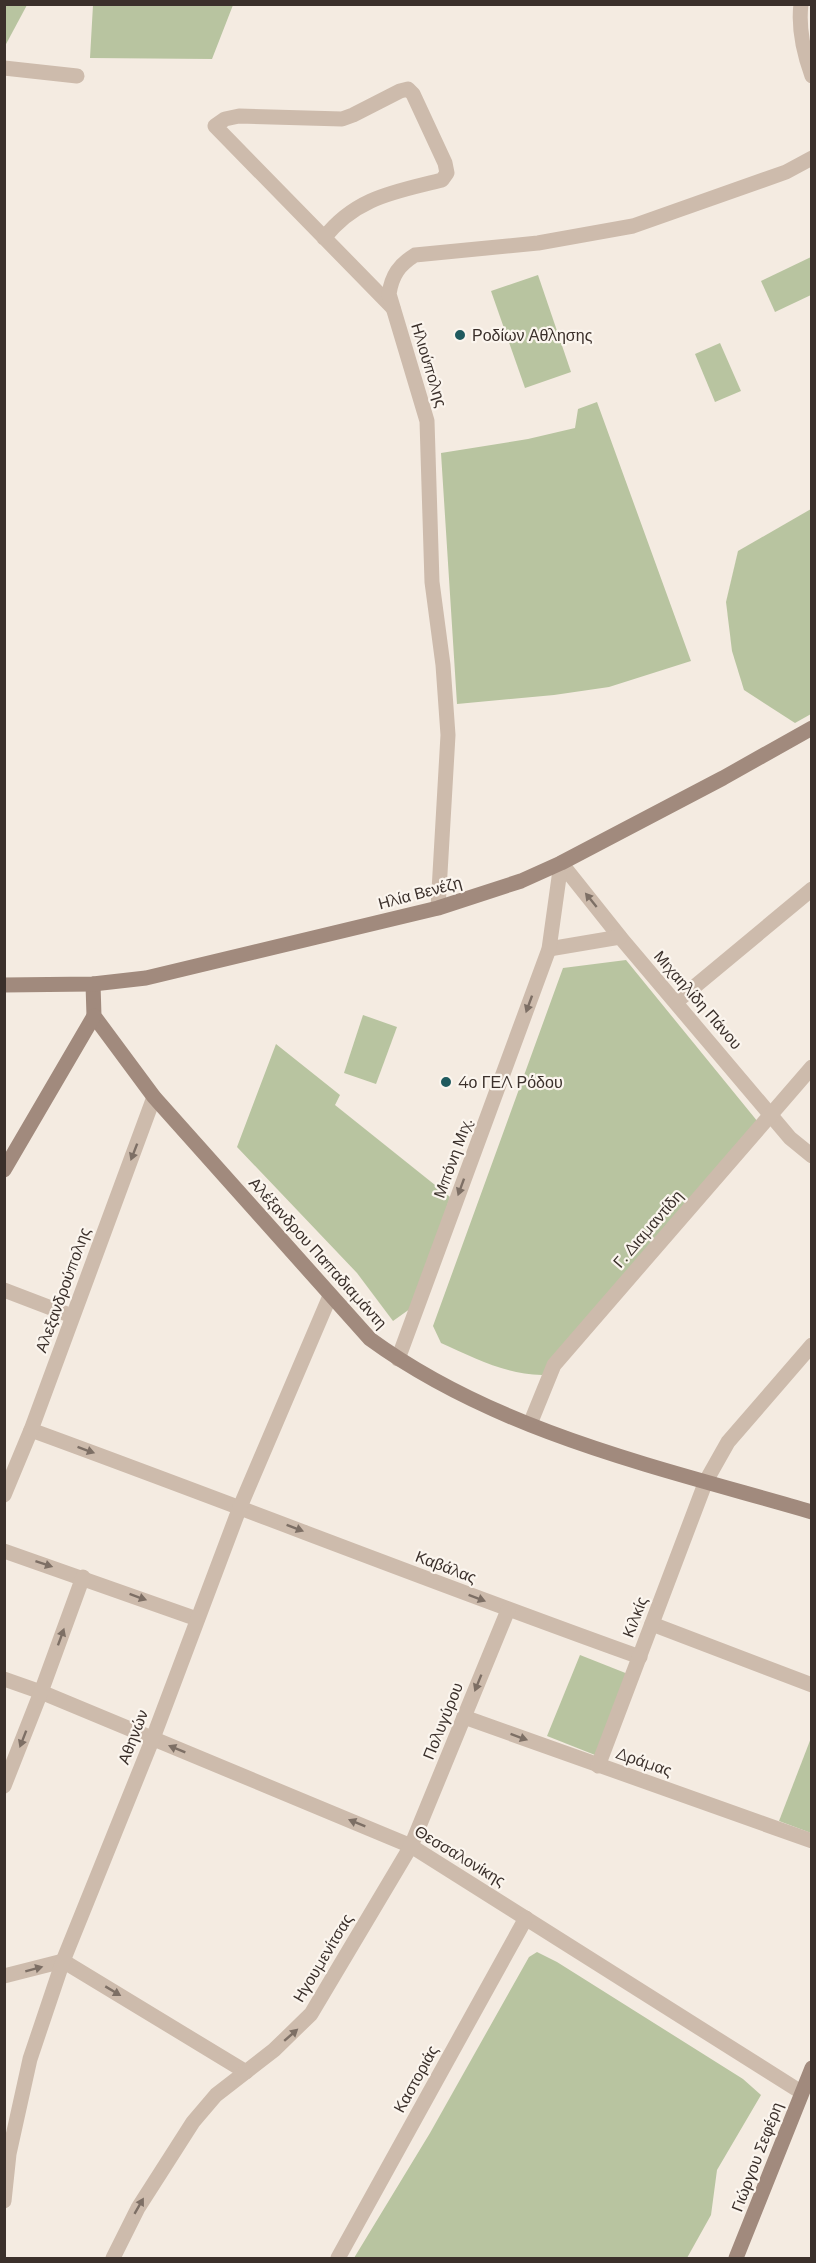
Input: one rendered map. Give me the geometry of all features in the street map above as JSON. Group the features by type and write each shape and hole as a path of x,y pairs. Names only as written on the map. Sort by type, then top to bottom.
{"street":[{"path":"801,4 799,16 806,60 812,76"},
{"path":"4,68 77,76"},
{"path":"324,238 337,221 358,207 378,197 442,180 447,173 445,163 418,104 408,90 400,91 342,119 239,116 225,118 215,126 324,238 393,308"},
{"name":"Ηλιούπολης","path":"438,908 448,735 443,666 432,582 427,421 389,294 391,281 400,265 415,255 538,243 633,226 786,172 812,158"},
{"name":"Ηλία Βενέζη","path":"4,985 93,984 146,978 438,908 521,881 561,863 723,778 812,728"},
{"name":"Μιχαηλίδη Πάνου","path":"561,863 620,937 790,1138 812,1156"},
{"name":"Μπόνη Μιχ.","path":"398,1359 549,949 561,863"},
{"path":"676,1002 812,889"},
{"path":"549,949 620,937"},
{"path":"4,1170 94,1016 93,984"},
{"name":"Αλέξανδρου Παπαδιαμάντη","path":"94,1016 154,1097 330,1296 370,1339 398,1359 453,1391 530,1424 592,1447 812,1512"},
{"name":"Γ. Διαμαντίδη","path":"530,1424 554,1365 812,1067"},
{"name":"Αλεξανδρούπολης","path":"4,1495 31,1430 154,1097"},
{"path":"4,1290 72,1316"},
{"name":"Αθηνών","path":"4,2201 7,2155 30,2059 63,1961 153,1738 240,1506 330,1296"},
{"name":"Κιλκίς","path":"598,1766 706,1481 728,1442 812,1345"},
{"name":"Καβάλας","path":"31,1430 240,1506 508,1610 640,1657"},
{"path":"4,1551 197,1618"},
{"path":"4,1786 82,1577"},
{"name":"Πολυγύρου","path":"411,1846 508,1610"},
{"path":"652,1624 812,1685"},
{"name":"Θεσσαλονίκης","path":"4,1679 41,1692 411,1846 801,2092"},
{"name":"Δράμας","path":"464,1717 812,1841"},
{"name":"Ηγουμενίτσας","path":"113,2259 138,2208 183,2136 216,2095 302,2025 311,2014 411,1846"},
{"name":"Καστοριάς","path":"338,2259 526,1918"},
{"path":"4,1976 63,1961 246,2072"},
{"name":"Γιώργου Σεφέρη","path":"736,2259 812,2068"}],"green space":[{"path":"93,4 233,5 212,59 90,58"},
{"path":"4,5 27,5 5,46"},
{"path":"811,257 811,295 775,312 761,281"},
{"path":"538,275 571,372 525,388 491,291"},
{"path":"720,343 741,391 715,402 695,354"},
{"path":"597,402 691,661 609,687 554,695 457,704 441,453 528,439 575,428 578,409"},
{"path":"811,509 811,714 795,723 744,690 732,651 726,602 738,551"},
{"path":"626,960 758,1122 542,1375 515,1372 441,1343 433,1326 563,968"},
{"path":"363,1015 397,1027 376,1084 344,1073"},
{"path":"276,1044 340,1095 335,1105 450,1197 414,1306 393,1321 357,1273 237,1147"},
{"path":"580,1655 628,1674 595,1755 547,1736"},
{"path":"811,1738 811,1833 779,1821"},
{"path":"537,1952 557,1962 743,2079 761,2095 717,2170 711,2215 687,2258 354,2258 430,2133 529,1957"}],"place":[{"name":"Ροδίων Αθλησης","path":"460,335"},
{"name":"4ο ΓΕΛ Ρόδου","path":"446,1082"}]}
